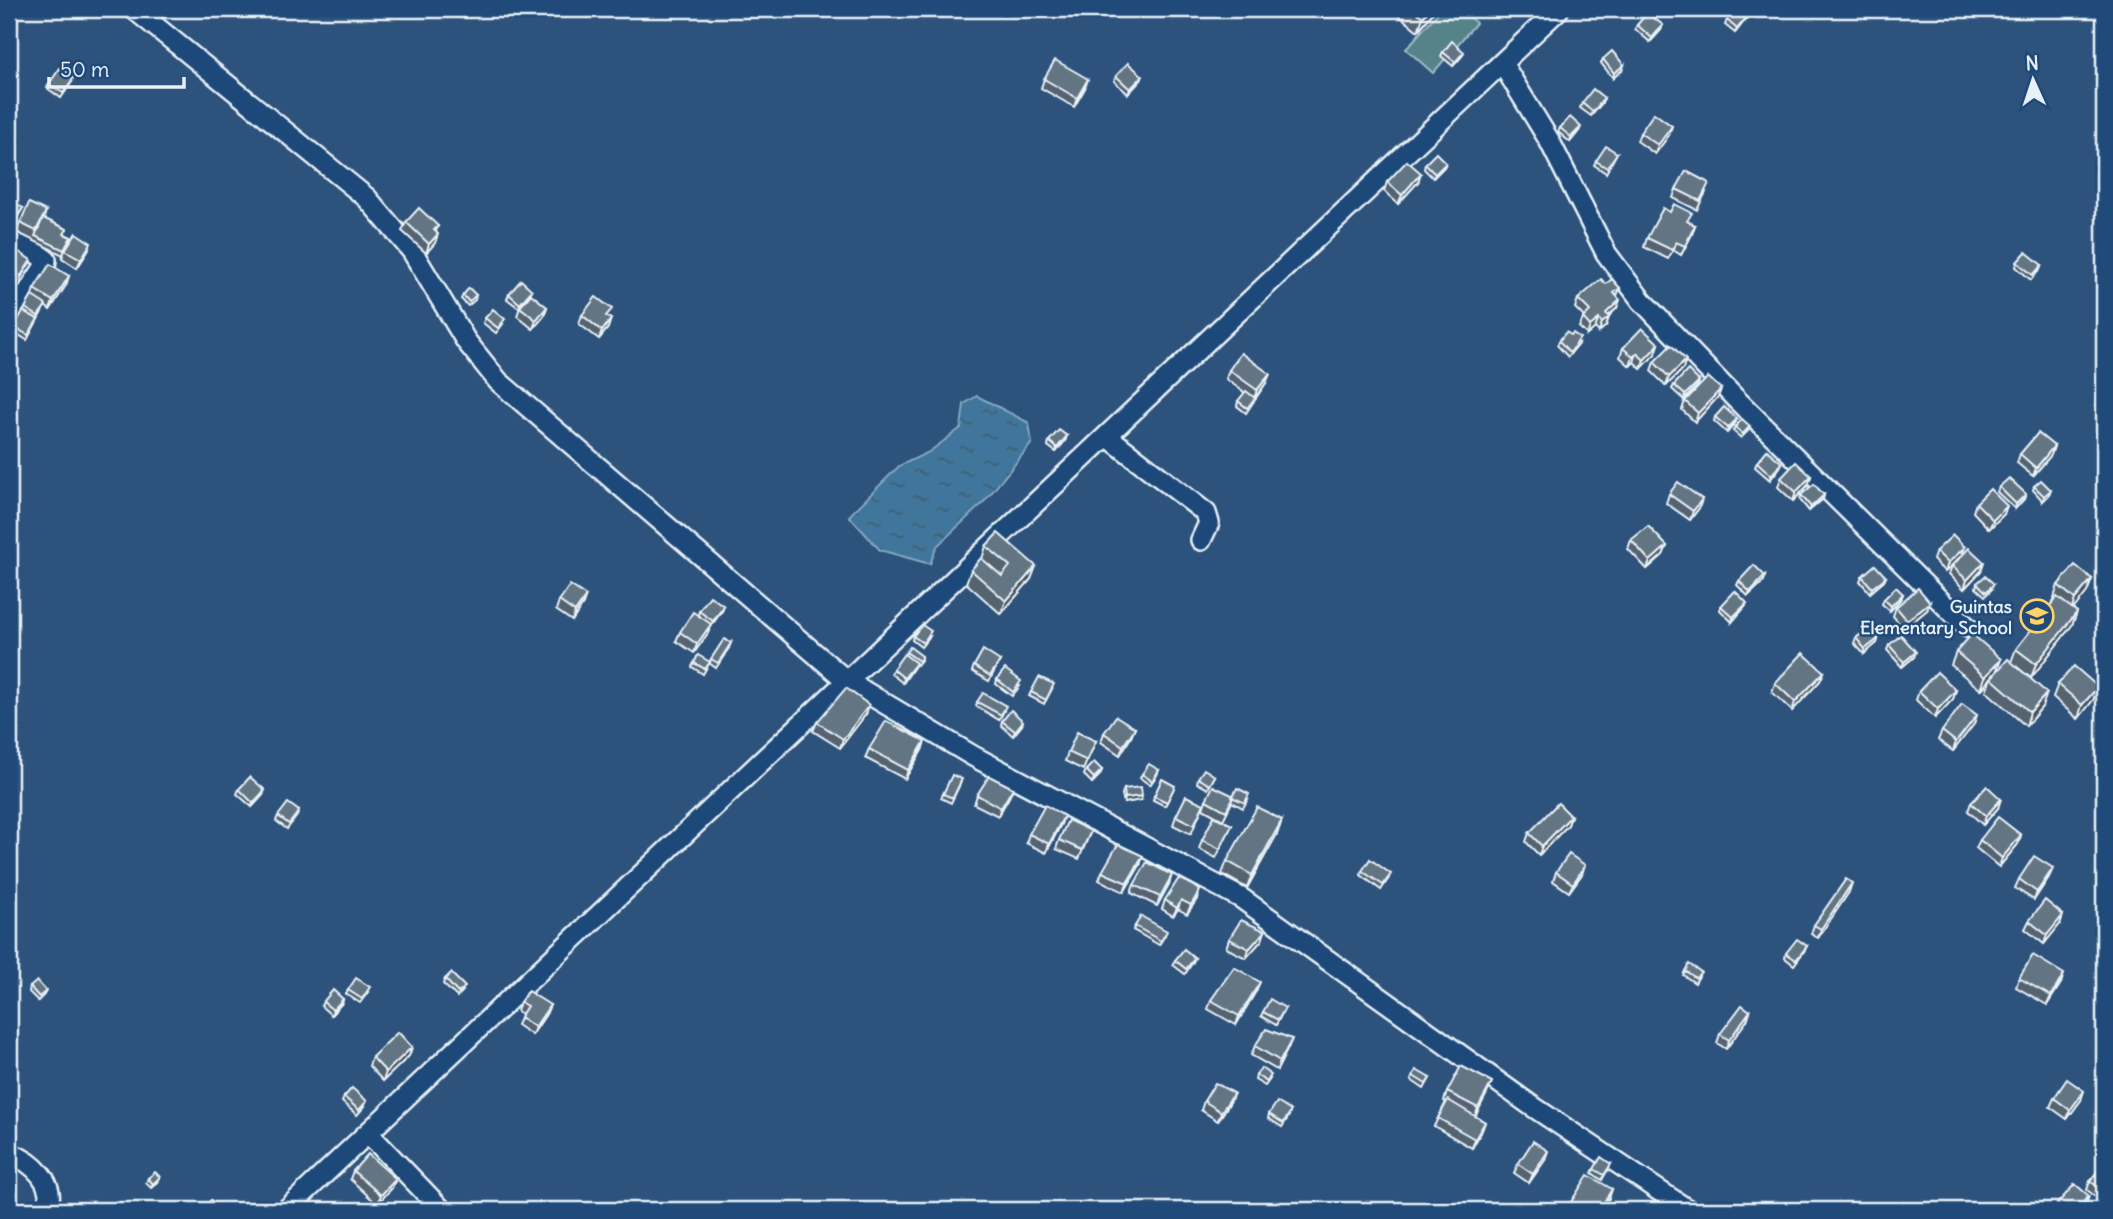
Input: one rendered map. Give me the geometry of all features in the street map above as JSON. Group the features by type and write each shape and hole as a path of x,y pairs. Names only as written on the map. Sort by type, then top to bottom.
{"street":[{"path":"134,9 367,198 412,251 466,341 498,381 847,681 972,756 1241,898 1529,1104 1688,1210"},
{"path":"286,1210 1559,9"},
{"path":"1502,63 1549,140 1606,253 1642,301 1735,398 1967,627"},
{"path":"9,233 46,260 46,267 10,315"},
{"path":"1107,436 1206,513 1209,523 1201,540"},
{"path":"368,1133 441,1209"},
{"path":"9,1153 25,1159 45,1179 52,1198 47,1210"}],"green space":[{"path":"1441,9 1460,9 1476,23 1433,73 1406,49"}],"water":[{"path":"977,396 1029,423 1032,443 983,503 937,546 930,564 880,550 849,516 899,466 929,452 961,428 964,404"}],"building":[{"path":"1412,9 1430,9 1423,17"},
{"path":"1736,9 1748,15 1737,29 1727,20"},
{"path":"1647,13 1663,25 1652,38 1637,25"},
{"path":"1452,41 1464,52 1455,62 1443,52"},
{"path":"1612,51 1624,65 1614,73 1603,59"},
{"path":"1055,60 1088,79 1077,98 1044,79"},
{"path":"1128,63 1143,76 1130,89 1116,76"},
{"path":"60,68 74,77 63,93 49,84"},
{"path":"1593,89 1604,98 1593,112 1582,103"},
{"path":"1654,113 1672,126 1658,145 1640,133"},
{"path":"1570,117 1581,127 1571,137 1560,128"},
{"path":"1606,146 1617,153 1607,168 1596,161"},
{"path":"1436,153 1446,163 1435,174 1425,164"},
{"path":"1407,161 1421,173 1402,195 1387,182"},
{"path":"1686,171 1709,183 1700,201 1676,189"},
{"path":"13,202 23,208 16,218 9,214"},
{"path":"29,203 46,211 36,231 20,223"},
{"path":"1674,204 1692,213 1687,221 1695,225 1685,246 1676,242 1672,250 1647,238 1663,208 1670,212"},
{"path":"419,208 438,226 434,230 438,234 429,244 406,222"},
{"path":"43,218 67,229 64,234 71,237 64,250 35,236"},
{"path":"76,233 91,243 81,259 65,250"},
{"path":"16,250 31,260 21,276 9,269 9,262"},
{"path":"2026,252 2042,265 2033,275 2017,262"},
{"path":"50,264 69,276 53,301 34,289"},
{"path":"1601,279 1606,284 1612,279 1620,288 1614,293 1620,300 1606,313 1609,317 1602,323 1599,319 1590,326 1583,318 1590,311 1578,299"},
{"path":"521,280 532,290 520,304 509,294"},
{"path":"469,288 476,295 469,302 463,295"},
{"path":"531,294 547,307 536,320 520,307"},
{"path":"32,296 46,305 38,316 25,308"},
{"path":"596,297 612,309 606,316 611,319 602,331 582,315"},
{"path":"493,309 505,319 498,328 485,318"},
{"path":"23,311 38,319 28,335 14,327"},
{"path":"1642,328 1659,344 1644,360 1637,353 1633,357 1623,348"},
{"path":"1566,332 1580,338 1570,353 1559,341"},
{"path":"1671,345 1686,360 1669,377 1654,362"},
{"path":"1241,353 1270,374 1257,390 1229,370"},
{"path":"1688,370 1699,381 1685,395 1674,385"},
{"path":"1708,377 1721,389 1698,413 1685,401"},
{"path":"1246,391 1255,398 1247,408 1238,401"},
{"path":"1724,407 1737,419 1728,428 1715,417"},
{"path":"1742,419 1750,426 1743,434 1735,427"},
{"path":"1059,430 1067,436 1057,448 1049,441"},
{"path":"2038,433 2054,446 2036,468 2020,454"},
{"path":"1767,450 1782,463 1771,475 1757,462"},
{"path":"1796,462 1811,476 1796,492 1781,478"},
{"path":"2009,478 2026,494 2016,504 1999,487"},
{"path":"2041,480 2051,490 2044,496 2034,486"},
{"path":"1678,482 1702,499 1693,511 1669,494"},
{"path":"1814,484 1824,495 1811,507 1801,495"},
{"path":"1990,489 2007,506 1993,520 1976,503"},
{"path":"1648,526 1667,546 1650,561 1631,540"},
{"path":"998,533 1036,566 1006,601 971,570 981,558 1002,576 1010,566 986,546"},
{"path":"1953,535 1965,547 1948,563 1936,551"},
{"path":"1969,548 1984,562 1967,580 1952,566"},
{"path":"1754,565 1765,576 1750,592 1739,581"},
{"path":"1875,565 1886,577 1872,588 1862,576"},
{"path":"2075,565 2092,579 2075,599 2058,585"},
{"path":"1985,576 1994,584 1986,592 1977,583"},
{"path":"570,585 586,596 575,612 559,601"},
{"path":"1896,587 1903,594 1891,606 1884,599"},
{"path":"1918,588 1930,602 1907,620 1896,607"},
{"path":"1735,591 1747,603 1733,617 1721,606"},
{"path":"710,596 724,606 713,621 699,611"},
{"path":"2057,597 2077,612 2036,664 2016,649"},
{"path":"693,612 711,624 697,644 680,632"},
{"path":"922,625 931,631 923,643 913,636"},
{"path":"1869,628 1878,639 1865,649 1856,638"},
{"path":"1972,634 2001,659 1985,677 1956,652"},
{"path":"1901,635 1916,652 1904,662 1889,645"},
{"path":"724,639 731,643 718,663 711,659"},
{"path":"910,647 922,656 919,661 906,652"},
{"path":"983,650 1000,661 990,676 974,666"},
{"path":"1803,653 1824,672 1795,702 1775,683"},
{"path":"904,654 916,663 904,678 893,669"},
{"path":"698,655 710,662 705,669 694,663"},
{"path":"2008,659 2047,693 2030,712 1991,678"},
{"path":"2074,666 2098,687 2082,705 2058,684"},
{"path":"1005,669 1021,681 1013,692 997,679"},
{"path":"1937,672 1956,690 1938,709 1919,691"},
{"path":"1039,677 1054,684 1046,700 1031,692"},
{"path":"846,688 869,705 843,739 817,722"},
{"path":"983,693 1006,706 1001,715 977,702"},
{"path":"1962,704 1977,715 1956,742 1942,731"},
{"path":"1011,710 1023,721 1015,731 1002,721"},
{"path":"1116,716 1135,728 1123,746 1104,733"},
{"path":"886,721 925,741 908,770 869,749"},
{"path":"1077,732 1096,741 1087,761 1068,752"},
{"path":"1094,762 1102,770 1094,778 1086,770"},
{"path":"1149,764 1159,770 1152,781 1142,774"},
{"path":"1204,769 1215,776 1210,785 1198,778"},
{"path":"952,775 962,779 953,798 943,794"},
{"path":"989,776 1013,788 1001,808 977,795"},
{"path":"250,777 265,790 253,803 239,789"},
{"path":"1162,779 1175,786 1167,802 1154,796"},
{"path":"1213,786 1234,796 1226,811 1206,800"},
{"path":"1987,786 2001,799 1986,816 1971,803"},
{"path":"1141,787 1142,796 1125,798 1124,789"},
{"path":"1237,788 1249,794 1245,803 1232,797"},
{"path":"1186,796 1204,804 1194,825 1176,816"},
{"path":"288,803 299,811 289,824 278,816"},
{"path":"1558,803 1571,816 1542,846 1529,833"},
{"path":"1045,805 1064,816 1049,844 1029,834"},
{"path":"1257,807 1282,820 1252,875 1227,861"},
{"path":"1214,816 1232,825 1220,849 1202,840"},
{"path":"1998,817 2021,835 2002,858 1980,840"},
{"path":"1068,820 1091,831 1082,850 1059,840"},
{"path":"1118,844 1143,856 1127,883 1102,872"},
{"path":"1569,854 1585,865 1573,884 1556,872"},
{"path":"2034,856 2053,868 2037,892 2019,879"},
{"path":"1370,859 1391,874 1383,885 1362,871"},
{"path":"1147,862 1172,875 1160,897 1134,885"},
{"path":"1179,878 1200,890 1191,905 1181,900 1177,908 1165,900"},
{"path":"1846,879 1852,883 1821,929 1814,925"},
{"path":"2045,900 2063,915 2047,935 2029,921"},
{"path":"1141,916 1167,931 1161,941 1135,926"},
{"path":"1241,920 1265,931 1249,949 1229,939"},
{"path":"1797,939 1807,946 1796,960 1786,953"},
{"path":"1184,949 1195,958 1186,969 1175,960"},
{"path":"2033,955 2064,974 2051,996 2019,978"},
{"path":"1689,964 1701,972 1696,978 1685,971"},
{"path":"1234,967 1260,982 1239,1016 1211,1000"},
{"path":"451,973 465,987 458,993 445,979"},
{"path":"356,978 370,987 362,999 348,990"},
{"path":"37,981 46,991 39,997 30,987"},
{"path":"333,990 343,999 333,1010 323,1002"},
{"path":"528,991 550,1005 535,1027 520,1017 527,1006 520,1002"},
{"path":"1270,999 1285,1008 1278,1020 1263,1012"},
{"path":"1742,1005 1750,1011 1729,1040 1720,1034"},
{"path":"1266,1029 1292,1039 1280,1061 1255,1046"},
{"path":"398,1032 412,1047 386,1072 372,1057"},
{"path":"1461,1066 1492,1082 1478,1108 1447,1092"},
{"path":"1261,1068 1271,1075 1267,1082 1256,1075"},
{"path":"1416,1070 1430,1078 1426,1084 1413,1076"},
{"path":"2067,1079 2084,1091 2070,1110 2054,1098"},
{"path":"1215,1083 1234,1093 1221,1112 1204,1101"},
{"path":"352,1088 367,1101 359,1110 344,1097"},
{"path":"1448,1100 1485,1122 1475,1139 1438,1118"},
{"path":"1277,1102 1291,1111 1283,1123 1269,1114"},
{"path":"1533,1141 1548,1151 1533,1174 1518,1164"},
{"path":"368,1154 396,1179 381,1195 353,1171"},
{"path":"1601,1157 1611,1164 1604,1175 1594,1169"},
{"path":"2104,1163 2104,1191 2090,1181"},
{"path":"155,1172 160,1177 153,1184 148,1178"},
{"path":"1588,1175 1612,1189 1599,1210 1585,1210 1571,1202"},
{"path":"2075,1184 2089,1196 2077,1210 2065,1210 2057,1204"},
{"path":"211,1200 222,1210 202,1210"},
{"path":"398,1204 408,1210 394,1210"},
{"path":"413,1204 424,1210 409,1210"}],"place":[{"name":"Guintas Elementary School","path":"2037,616"}]}
